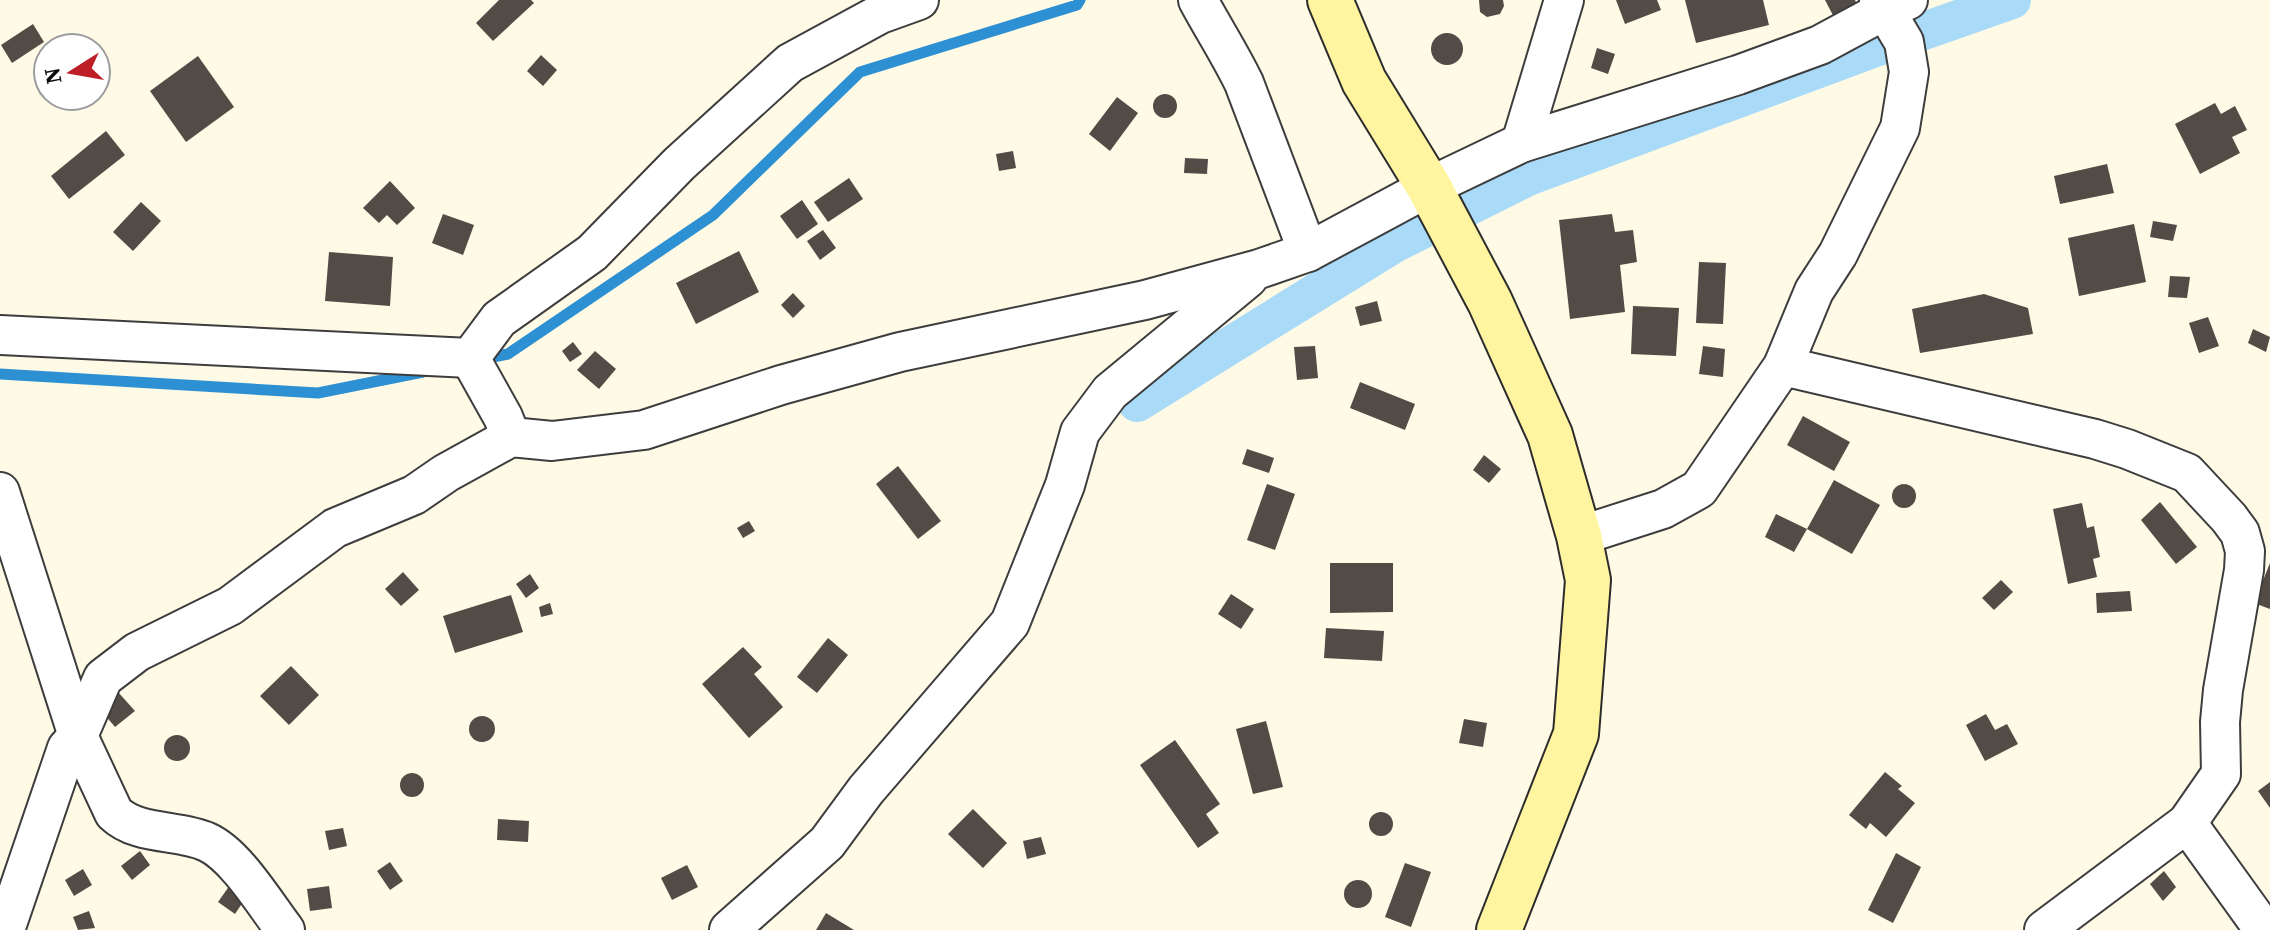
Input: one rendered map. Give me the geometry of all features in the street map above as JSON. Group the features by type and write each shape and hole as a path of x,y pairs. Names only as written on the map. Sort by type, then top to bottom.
{"street":[{"path":"470,358 499,319 592,253 679,164 790,63 880,14 919,0"},
{"path":"1198,0 1244,83 1308,252"},
{"path":"1330,0 1364,81 1429,187 1490,302 1550,435 1579,536 1588,580 1576,734 1499,930"},
{"path":"1521,143 1564,0"},
{"path":"470,358 501,415 552,441 644,430 781,385 900,352 1145,300 1259,269 1308,252 1429,187 1521,143 1738,75 1820,45 1890,3 1904,42 1909,72 1900,128 1838,254 1814,291 1783,366 1699,489 1663,509 1579,536"},
{"path":"729,930 827,843 866,790 1010,623 1065,485 1080,432 1110,392 1259,269"},
{"path":"0,335 470,358"},
{"path":"1783,366 2127,449 2187,473 2240,533 2245,561 2223,690 2221,774 2187,823 2044,930"},
{"path":"5,930 67,748 78,736 103,678 137,652 230,606 335,528 414,495 446,473 501,415"},
{"path":"0,492 78,736 114,813 124,823 194,837 227,854 285,930"},
{"path":"2187,823 2264,930"}],"building":[{"path":"499,0 531,0 534,3 493,41 476,23"},
{"path":"1479,0 1503,0 1504,6 1500,14 1487,17 1480,12"},
{"path":"1616,0 1657,0 1661,10 1625,24"},
{"path":"1685,0 1763,0 1769,25 1696,43"},
{"path":"1825,0 1855,0 1860,12 1837,23"},
{"path":"33,24 38,32 32,32 32,50 12,63 1,45"},
{"path":"1447,33 1458,38 1463,49 1458,60 1447,65 1436,60 1431,49 1436,38"},
{"path":"1597,48 1615,54 1608,74 1591,68"},
{"path":"541,55 557,70 543,86 527,71"},
{"path":"198,56 234,107 186,142 150,91"},
{"path":"1165,94 1176,101 1177,106 1170,117 1165,118 1154,111 1153,106 1160,95"},
{"path":"1117,97 1138,113 1110,151 1089,134"},
{"path":"2215,103 2221,114 2235,106 2247,130 2232,137 2240,153 2200,174 2175,124"},
{"path":"106,131 125,155 69,199 51,176"},
{"path":"1013,151 1016,168 999,171 996,154"},
{"path":"1185,158 1208,159 1207,174 1184,173"},
{"path":"2107,164 2114,193 2060,204 2054,176"},
{"path":"849,178 863,199 828,222 814,202"},
{"path":"390,181 415,208 397,225 387,215 379,223 363,208"},
{"path":"802,200 818,224 797,239 780,216"},
{"path":"141,202 161,221 133,251 113,232"},
{"path":"443,214 474,225 463,255 432,243"},
{"path":"1612,214 1615,232 1633,230 1637,262 1620,265 1625,312 1570,319 1559,220"},
{"path":"2153,221 2177,225 2173,241 2150,237"},
{"path":"2134,224 2146,282 2079,296 2068,238"},
{"path":"823,230 836,248 820,260 807,241"},
{"path":"739,251 759,292 696,324 676,283"},
{"path":"329,252 393,257 390,306 325,301"},
{"path":"1699,262 1726,263 1723,324 1696,323"},
{"path":"2170,276 2190,277 2187,298 2168,297"},
{"path":"793,293 805,306 793,318 781,305"},
{"path":"1984,294 2028,308 2033,334 1920,353 1912,309"},
{"path":"1377,301 1382,321 1360,326 1355,307"},
{"path":"1633,306 1679,308 1676,356 1631,354"},
{"path":"2208,317 2219,346 2199,353 2189,323"},
{"path":"2253,329 2270,337 2266,352 2248,343"},
{"path":"573,342 582,354 570,362 562,351"},
{"path":"1315,346 1318,378 1297,380 1294,347"},
{"path":"1703,346 1725,349 1723,377 1699,374"},
{"path":"595,351 616,369 599,389 577,370"},
{"path":"1360,382 1415,404 1405,430 1350,408"},
{"path":"1803,416 1850,442 1834,471 1787,445"},
{"path":"1247,449 1274,458 1269,473 1242,464"},
{"path":"1484,455 1501,469 1489,483 1473,470"},
{"path":"898,466 941,521 918,539 876,484"},
{"path":"1834,480 1880,505 1852,554 1807,529"},
{"path":"1267,484 1295,494 1275,550 1247,540"},
{"path":"1904,484 1913,487 1916,496 1913,505 1904,508 1895,505 1892,496 1895,487"},
{"path":"2160,502 2197,547 2176,564 2141,520"},
{"path":"2082,503 2087,528 2094,526 2100,557 2093,559 2097,577 2068,584 2053,509"},
{"path":"1776,514 1807,529 1794,552 1765,537"},
{"path":"749,521 755,531 743,538 737,528"},
{"path":"1330,563 1393,563 1393,612 1330,613"},
{"path":"2270,563 2270,609 2254,603"},
{"path":"403,572 419,590 401,606 385,589"},
{"path":"530,574 539,588 526,598 516,584"},
{"path":"2001,580 2013,592 1994,610 1982,598"},
{"path":"2130,591 2132,611 2097,613 2096,593"},
{"path":"1231,594 1254,609 1241,629 1218,614"},
{"path":"511,595 523,632 455,653 443,616"},
{"path":"550,603 553,614 541,617 539,607"},
{"path":"1326,628 1384,631 1382,661 1324,658"},
{"path":"828,638 848,655 817,693 797,677"},
{"path":"743,647 762,667 754,674 783,707 749,738 702,684"},
{"path":"291,666 319,695 289,725 260,696"},
{"path":"118,692 135,711 115,727 99,708"},
{"path":"1986,714 1995,730 2007,724 2018,744 1985,761 1966,725"},
{"path":"482,716 491,720 495,729 491,738 482,742 473,738 469,729 473,720"},
{"path":"1464,719 1487,723 1483,747 1459,743"},
{"path":"1266,721 1283,787 1253,794 1236,729"},
{"path":"177,735 187,738 190,748 187,758 177,761 167,758 164,748 167,738"},
{"path":"1175,740 1220,804 1206,814 1219,833 1198,848 1140,765"},
{"path":"1885,772 1902,786 1898,789 1915,803 1886,837 1870,823 1866,829 1849,815"},
{"path":"412,773 421,776 424,785 421,794 412,797 403,794 400,785 403,776"},
{"path":"2270,782 2270,808 2258,791"},
{"path":"973,809 1007,843 983,868 948,834"},
{"path":"1381,812 1390,815 1393,824 1390,833 1381,836 1372,833 1369,824 1372,815"},
{"path":"498,819 529,821 528,842 497,840"},
{"path":"343,828 347,846 329,850 325,831"},
{"path":"1041,837 1046,854 1027,859 1023,841"},
{"path":"140,851 150,865 132,880 121,866"},
{"path":"1896,853 1921,867 1893,923 1868,910"},
{"path":"390,862 403,881 390,890 377,871"},
{"path":"1405,863 1431,872 1411,927 1385,917"},
{"path":"687,865 698,887 672,900 661,878"},
{"path":"83,869 92,885 74,896 65,880"},
{"path":"2164,871 2176,887 2163,901 2150,884"},
{"path":"1358,880 1368,884 1372,894 1368,904 1358,908 1348,904 1344,894 1348,884"},
{"path":"230,885 247,896 235,914 218,902"},
{"path":"329,886 332,908 310,911 307,889"},
{"path":"89,911 95,928 78,930 73,917"},
{"path":"826,913 854,930 816,930"}],"waterway":[{"path":"483,359 508,354 713,215 860,72 1077,5 1080,0"},
{"path":"1137,403 1394,244 1528,177 2012,0"},
{"path":"0,374 318,393 423,372"}]}
